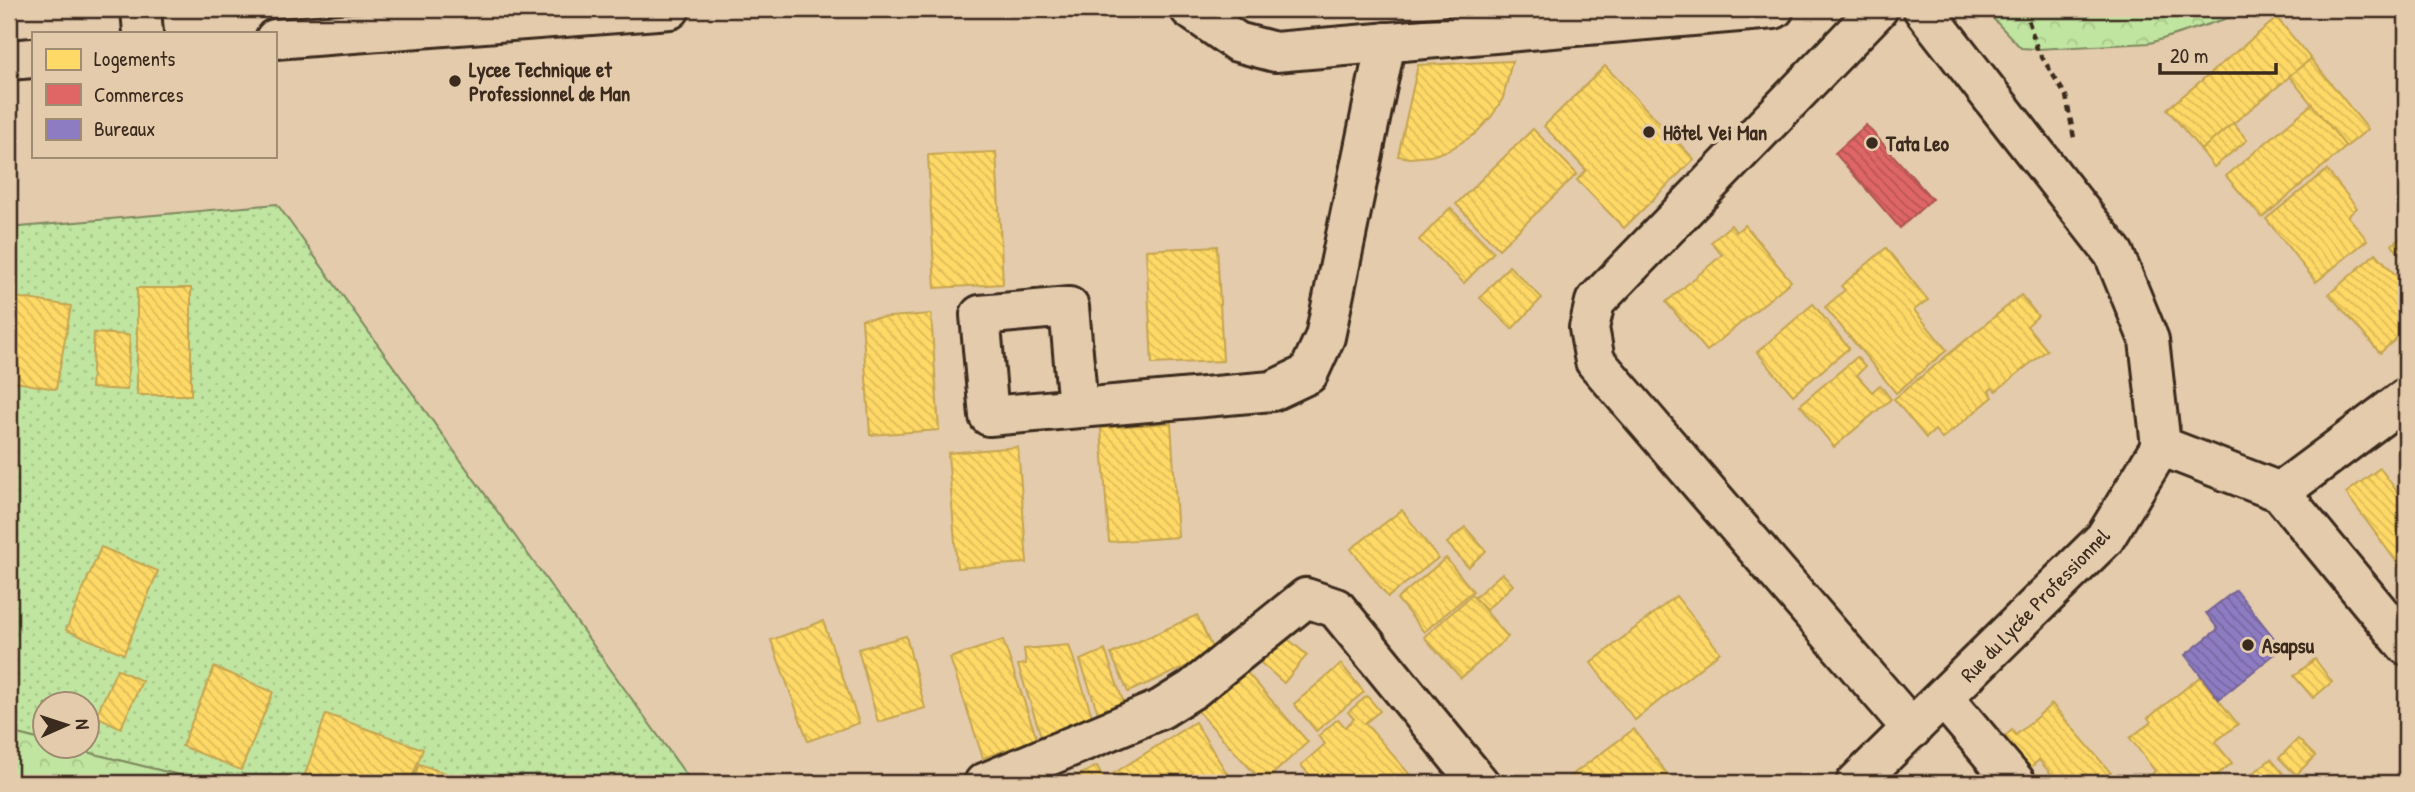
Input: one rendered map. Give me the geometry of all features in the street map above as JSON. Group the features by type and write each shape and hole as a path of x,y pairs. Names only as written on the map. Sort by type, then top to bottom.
{"street":[{"path":"141,9 143,32"},
{"path":"276,39 373,20 670,9"},
{"path":"1189,9 1237,42 1275,52 1774,9"},
{"path":"1878,9 1595,302 1589,328 1595,361 1912,729"},
{"path":"1923,9 2114,254 2149,340 2161,446 2280,492 2406,645"},
{"path":"1078,408 1272,391 1308,374 1325,337 1386,42"},
{"path":"9,60 32,58"},
{"path":"2280,492 2406,398"},
{"name":"Rue du Lycée Professionnel","path":"1856,783 2105,538 2161,446"},
{"path":"984,783 1161,709 1193,689 1306,598 1336,608 1479,783"},
{"path":"1944,698 2016,783"}],"path":[{"path":"2025,9 2037,50 2066,96 2075,137 2045,165"}],"green space":[{"path":"1984,9 2256,9 2150,43 2037,49 2021,48"},
{"path":"277,204 692,783 211,783 102,756 102,690 32,690 32,738 9,732 9,228"},
{"path":"9,732 32,738 32,760 102,760 102,756 211,783 9,783"}],"building: Logements":[{"path":"2277,18 2311,59 2201,150 2167,109"},
{"path":"2311,59 2368,129 2346,147 2289,76"},
{"path":"1512,61 1503,98 1492,116 1475,134 1449,150 1431,156 1398,156 1418,65"},
{"path":"1605,66 1694,159 1624,228 1577,180 1586,170 1544,126"},
{"path":"2312,104 2346,147 2262,218 2226,176"},
{"path":"2233,123 2247,140 2214,167 2201,150"},
{"path":"1533,129 1577,174 1499,249 1456,204"},
{"path":"996,152 1003,284 935,288 928,155"},
{"path":"2327,170 2357,208 2348,216 2367,240 2316,282 2266,219"},
{"path":"1450,208 1494,252 1464,283 1419,240"},
{"path":"1731,225 1736,232 1745,225 1791,281 1707,351 1666,302 1722,255 1711,242"},
{"path":"2406,232 2406,261 2392,245"},
{"path":"1217,246 1223,361 1152,364 1146,250"},
{"path":"1886,248 1928,300 1914,310 1947,350 1896,393 1825,307 1845,290 1841,286"},
{"path":"2376,253 2399,279 2406,273 2406,330 2380,353 2329,294"},
{"path":"1509,266 1542,298 1512,329 1480,298"},
{"path":"137,288 191,288 191,395 137,395"},
{"path":"2021,295 2038,316 2027,326 2047,350 1996,391 1992,388 1989,391 1993,397 1942,439 1935,430 1926,438 1894,399"},
{"path":"9,296 71,306 56,389 9,381"},
{"path":"1813,304 1849,348 1793,395 1757,352"},
{"path":"931,314 939,430 870,435 862,319"},
{"path":"94,333 130,335 127,390 91,388"},
{"path":"1857,357 1865,367 1857,375 1872,392 1880,385 1891,399 1834,447 1800,405"},
{"path":"1171,423 1178,537 1109,542 1101,428"},
{"path":"1018,447 1027,563 957,568 948,453"},
{"path":"2380,468 2406,504 2406,564 2401,568 2346,493"},
{"path":"1402,510 1438,558 1388,597 1351,549"},
{"path":"1465,527 1486,551 1468,567 1447,543"},
{"path":"101,547 158,571 124,654 66,630"},
{"path":"1446,558 1473,591 1424,632 1397,599"},
{"path":"1502,573 1513,585 1486,610 1474,598"},
{"path":"1472,595 1508,637 1461,678 1424,637"},
{"path":"1676,596 1720,652 1635,720 1591,663"},
{"path":"1197,615 1215,654 1128,692 1111,654"},
{"path":"823,621 859,723 808,741 771,640"},
{"path":"1277,630 1307,655 1284,683 1254,657"},
{"path":"906,636 925,708 878,722 858,649"},
{"path":"1003,640 1037,739 983,758 950,658"},
{"path":"1069,645 1093,719 1041,736 1018,665 1026,664 1024,649"},
{"path":"1105,650 1124,704 1098,713 1080,660"},
{"path":"2315,659 2332,682 2313,698 2294,676"},
{"path":"1341,664 1364,692 1316,731 1294,704"},
{"path":"214,667 273,692 241,770 182,746"},
{"path":"1243,668 1308,742 1263,783 1197,710"},
{"path":"117,669 142,681 121,728 102,719 102,703"},
{"path":"2200,677 2238,724 2215,742 2232,763 2207,783 2144,783 2155,771 2130,738 2151,722 2148,718"},
{"path":"1367,696 1380,711 1365,723 1417,783 1344,783 1342,780 1338,783 1316,783 1301,765 1325,744 1318,736 1338,719 1345,727 1354,719 1348,712"},
{"path":"2052,704 2111,773 2101,781 2103,783 2059,783 2039,760 2023,774 1996,744 2012,730 2016,735"},
{"path":"326,714 423,749 410,783 302,783"},
{"path":"1195,722 1231,780 1226,783 1111,783 1108,777"},
{"path":"1634,729 1671,779 1665,783 1561,783"},
{"path":"2298,739 2315,756 2296,775 2279,758"},
{"path":"2271,759 2291,783 2241,783"},
{"path":"419,764 468,781 412,783"},
{"path":"1097,766 1106,783 1063,783"},
{"path":"1236,778 1255,783 1235,783"}],"building: Commerces":[{"path":"1866,125 1932,199 1900,228 1835,153"}],"building: Bureaux":[{"path":"2236,590 2282,648 2219,699 2185,655 2218,629 2206,613"}],"place":[{"name":"Lycee Technique et Professionnel de Man","path":"455,81"},
{"name":"Hôtel Vei Man","path":"1649,132"},
{"name":"Tata Leo","path":"1872,143"},
{"name":"Asapsu","path":"2248,645"}]}
